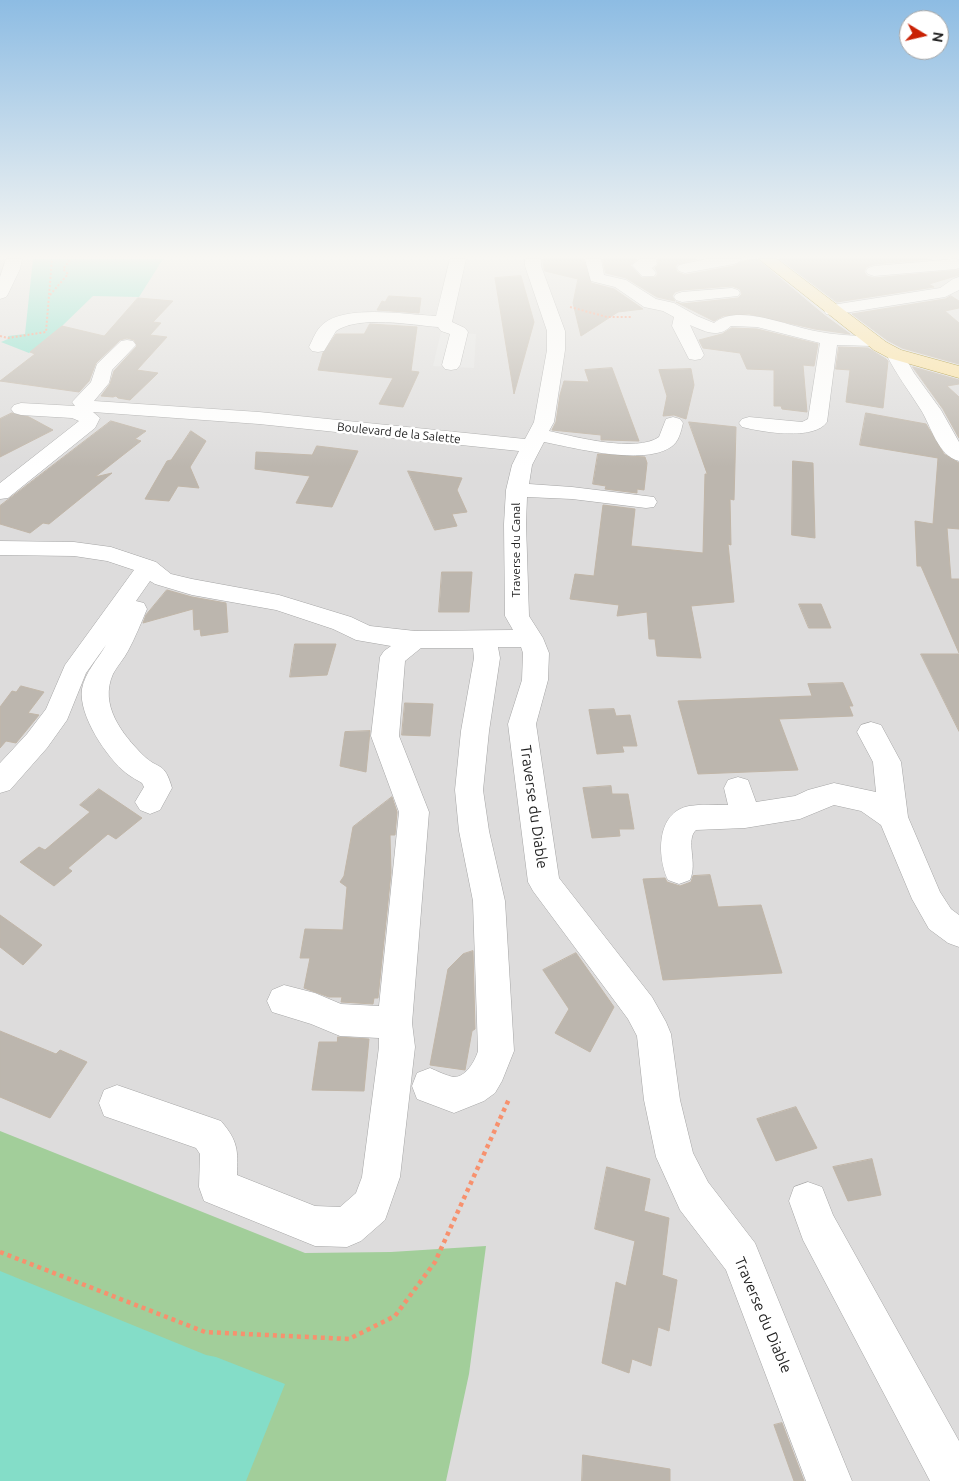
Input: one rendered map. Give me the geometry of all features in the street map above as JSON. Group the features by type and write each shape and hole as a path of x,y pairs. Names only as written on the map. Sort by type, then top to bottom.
{"main road":[{"path":"856,328 895,354 959,372"}],"street":[{"path":"318,347 323,334 329,328"},
{"path":"450,328 459,332"},
{"path":"451,365 459,328"},
{"name":"Traverse du Canal","path":"531,638 516,616 515,524 517,490 522,466 544,422 556,350 555,328"},
{"path":"682,328 695,355"},
{"path":"781,328 829,339 873,341"},
{"path":"749,423 805,428 817,422 829,339"},
{"name":"Boulevard de la Salette","path":"127,345 102,368 100,383 82,402 84,406 628,450 646,449 664,443 671,433 673,422"},
{"path":"895,354 904,374 931,410 944,438 959,455"},
{"path":"0,493 88,424 90,418 76,412 21,409"},
{"path":"517,490 572,493 646,502"},
{"path":"0,548 74,549 112,554 141,576 279,603 342,623 365,634 415,640 531,638"},
{"path":"0,782 37,741 58,713 74,671 107,628 141,576"},
{"path":"141,576 137,606 116,650 101,672 95,690 99,713 107,733 135,765 155,777 158,788 150,802"},
{"name":"Traverse du Diable","path":"531,638 536,653 535,680 522,724 544,882 640,1008 654,1034 662,1100 676,1157 694,1196 741,1257 829,1481"},
{"path":"117,1103 208,1134 219,1148 218,1187 315,1226 347,1227 371,1206 381,1176 397,1047 395,1023 414,812 385,736 393,658 415,640"},
{"path":"430,1086 454,1095 476,1088 490,1071 496,1051 489,901 474,831 469,790 475,731 488,658 485,640"},
{"path":"871,732 887,762 892,817 928,899 940,919 959,933"},
{"path":"679,872 676,842 678,828 689,818 741,802 800,807 818,798 834,794 869,801 892,817"},
{"path":"284,1001 315,1009 340,1020 395,1023"},
{"path":"808,1201 817,1226 949,1468 953,1481"}],"path":[{"path":"0,336 8,338 46,332 46,328"}],"shaded area":[{"path":"0,328 959,328 959,1481 0,1481"},
{"path":"441,332 476,334 474,368 433,366"}],"green space":[{"path":"26,328 59,328 29,353 1,342 8,339 8,336 25,334"},
{"path":"0,1131 305,1253 391,1252 486,1246 469,1374 446,1481 0,1481"},
{"path":"0,1271 206,1355 216,1357 285,1384 246,1481 0,1481"}],"building":[{"path":"59,328 71,328 104,336 111,328 156,328 150,335 167,337 137,370 158,373 130,400 116,396 101,396 110,384 114,371 137,346 134,340 127,338 120,340 96,363 89,381 79,392 0,381 35,354 30,352"},
{"path":"368,328 417,328 411,371 419,372 403,407 379,404 393,378 318,370 323,353 336,334 364,334"},
{"path":"503,328 532,328 514,394"},
{"path":"579,328 593,328 581,336"},
{"path":"732,328 757,329 818,344 814,366 803,365 807,412 782,409 781,406 774,406 774,370 747,369 740,353 703,348 699,340 722,334"},
{"path":"811,328 842,328 850,334"},
{"path":"871,328 959,328 959,364 902,348"},
{"path":"839,347 868,348 888,361 883,408 846,402 850,370 836,369"},
{"path":"913,367 959,380 959,384 947,386 959,397 959,438 943,409"},
{"path":"612,368 639,441 601,440 601,435 552,430 556,422 564,381 589,382 585,370"},
{"path":"691,369 694,385 686,419 674,415 663,416 667,396 659,370"},
{"path":"12,413 29,417 53,430 0,457 0,419"},
{"path":"866,413 926,424 944,454 959,463 959,529 947,528 951,579 959,579 959,653 921,566 917,566 915,521 933,524 938,458 860,445"},
{"path":"111,421 146,431 135,439 141,441 95,477 112,473 49,524 43,523 30,533 0,524 0,506"},
{"path":"689,422 736,427 734,500 730,499 731,545 728,544 734,602 691,606 701,658 657,656 655,639 649,639 647,612 617,616 619,605 570,599 575,574 594,576 603,505 635,509 631,546 703,553 705,474 707,474"},
{"path":"191,431 206,441 190,467 199,488 178,486 169,501 145,499 167,461 171,460"},
{"path":"317,446 358,451 332,507 296,503 310,476 255,469 256,452 312,455"},
{"path":"598,454 645,457 647,463 644,490 637,489 637,493 605,489 606,486 593,484"},
{"path":"793,461 813,463 815,538 792,535"},
{"path":"408,471 462,478 457,490 467,512 452,514 457,526 435,530"},
{"path":"442,572 472,572 469,612 439,612"},
{"path":"167,590 226,603 228,632 201,636 200,629 194,630 193,609 143,623 146,615"},
{"path":"799,604 821,604 831,628 809,628"},
{"path":"295,644 336,644 327,675 290,677"},
{"path":"921,654 959,654 959,731"},
{"path":"843,683 853,706 849,706 853,716 779,719 798,770 698,774 678,701 812,696 808,684"},
{"path":"21,686 44,692 28,713 39,715 16,743 6,741 0,748 0,707 12,691 16,692"},
{"path":"405,703 433,704 430,736 402,735"},
{"path":"614,709 616,716 630,715 637,746 622,746 624,752 597,754 589,710"},
{"path":"370,731 366,772 340,766 345,732"},
{"path":"611,786 612,794 628,794 634,829 619,829 620,836 592,838 583,788"},
{"path":"99,789 142,818 116,839 108,834 68,868 72,871 54,886 20,862 39,847 45,850 90,812 80,805"},
{"path":"392,797 397,812 395,835 390,835 391,873 378,998 374,998 373,1004 341,1002 342,997 329,997 304,988 310,958 300,958 305,929 343,930 347,887 340,882 344,876 353,827"},
{"path":"710,875 718,907 761,905 782,973 663,980 643,879 665,878 667,882 680,886 691,882 693,876"},
{"path":"0,915 42,945 23,965 0,947"},
{"path":"473,951 475,1029 472,1031 465,1070 430,1065 448,969 463,954"},
{"path":"576,953 614,1007 590,1052 555,1033 569,1009 543,970"},
{"path":"0,1031 56,1054 60,1050 87,1062 50,1118 0,1097"},
{"path":"338,1037 369,1039 364,1091 312,1090 319,1042 337,1042"},
{"path":"796,1107 817,1148 776,1161 757,1119"},
{"path":"872,1159 881,1195 848,1201 833,1167"},
{"path":"607,1167 650,1179 644,1211 669,1218 662,1275 677,1280 669,1331 658,1327 651,1366 632,1359 629,1373 602,1363 616,1282 626,1286 635,1241 595,1229"},
{"path":"782,1423 804,1481 794,1481 774,1425"},
{"path":"583,1455 670,1469 670,1481 582,1481"}]}
